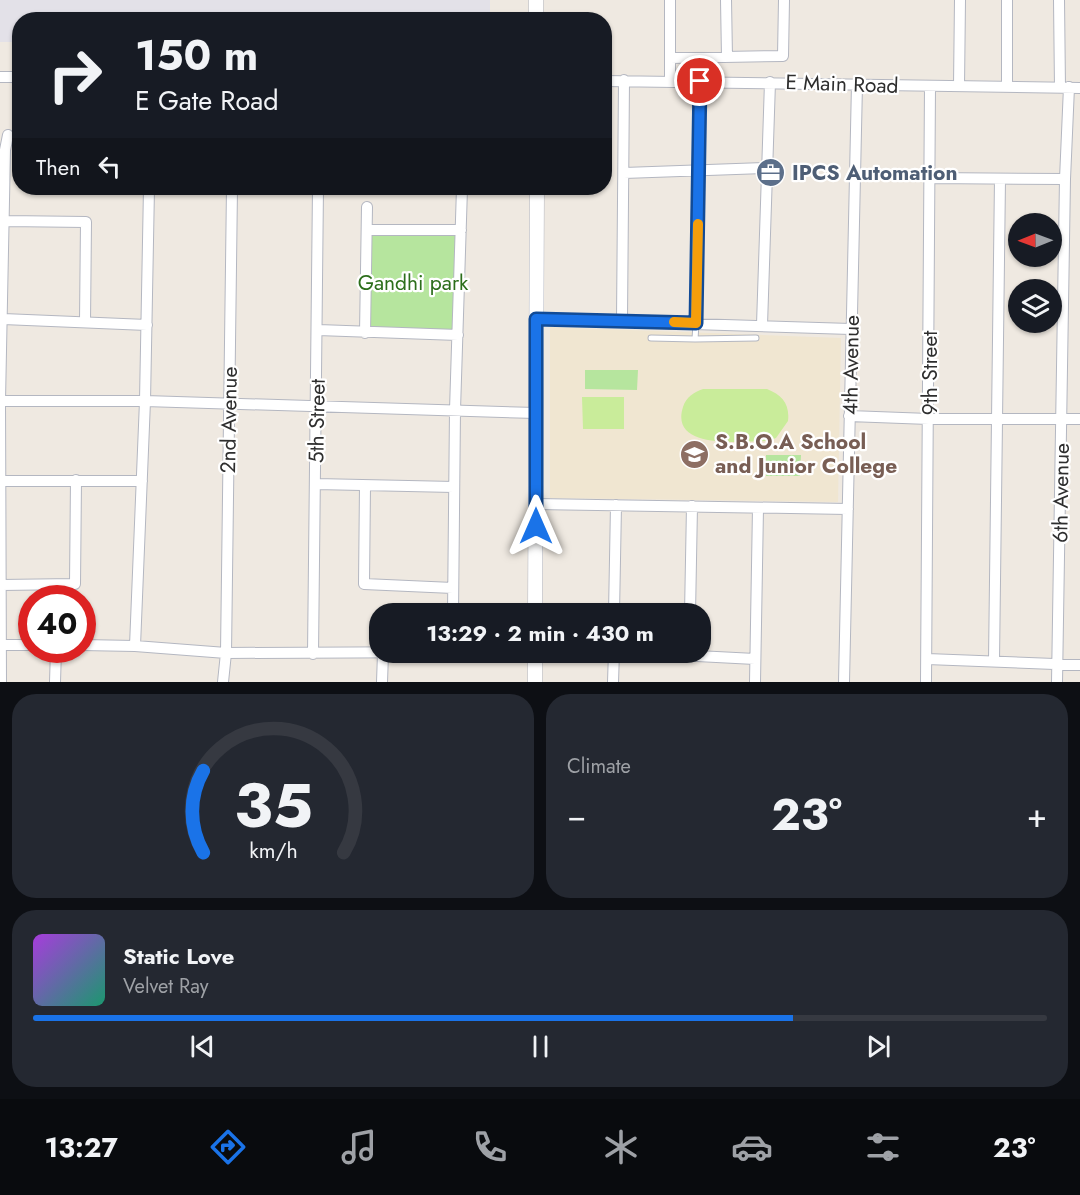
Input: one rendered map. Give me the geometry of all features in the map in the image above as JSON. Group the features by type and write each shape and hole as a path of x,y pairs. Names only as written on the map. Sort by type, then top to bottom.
{"street":[{"path":"670,0 670,81"},
{"path":"726,0 727,57"},
{"path":"670,58 783,56 784,0"},
{"path":"959,86 960,0"},
{"path":"1007,0 1007,87"},
{"name":"6th Avenue","path":"1057,682 1065,179 1070,87 1059,0"},
{"path":"622,320 624,80"},
{"name":"E Main Road","path":"612,81 1070,87"},
{"path":"696,323 700,81"},
{"path":"762,325 770,82"},
{"name":"4th Avenue","path":"844,682 857,84"},
{"name":"9th Street","path":"926,682 930,86"},
{"path":"1,682 0,401 8,135"},
{"path":"6,162 12,162"},
{"path":"624,173 766,168"},
{"path":"930,178 1065,179"},
{"path":"994,661 1000,179"},
{"path":"135,646 145,401 149,195"},
{"name":"2nd Avenue","path":"223,682 226,653 232,195"},
{"name":"5th Street","path":"313,654 318,195"},
{"path":"453,603 455,410 462,195"},
{"path":"536,603 537,195"},
{"path":"365,333 367,207"},
{"path":"6,221 86,222 85,322"},
{"path":"367,230 461,230"},
{"path":"3,319 147,325"},
{"path":"536,319 851,329"},
{"path":"318,330 458,335"},
{"path":"0,401 145,401 536,413"},
{"path":"849,416 929,419 1080,419"},
{"path":"1,585 75,584 76,480"},
{"path":"2,481 142,481"},
{"path":"316,484 454,487"},
{"path":"365,486 364,584 453,588"},
{"path":"536,504 848,509"},
{"path":"614,603 616,505"},
{"path":"690,603 692,506"},
{"path":"755,682 758,508"},
{"path":"1,645 18,645"},
{"path":"96,645 226,653 369,654"},
{"path":"711,656 755,659"},
{"path":"927,659 1080,665"},
{"path":"55,682 56,663"},
{"path":"382,682 383,663"},
{"path":"535,663 535,682"},
{"path":"613,682 614,663"}],"lane":[{"path":"695,339 696,323"},
{"path":"651,338 756,338"}],"shaded area":[{"path":"0,0 490,0 490,12 12,12 12,42 0,42"},
{"name":"S.B.O.A School and Junior College","path":"550,327 841,338 838,502 550,498"}],"green space":[{"name":"Gandhi park","path":"372,234 458,236 453,332 370,330"},
{"path":"585,370 638,370 637,390 585,389"},
{"path":"703,389 767,389 784,401 788,410 788,421 776,438 768,441 727,442 697,437 687,431 682,421 683,407 691,395"},
{"path":"582,397 624,397 624,429 583,429"},
{"path":"766,455 801,455 800,476 766,476"}],"slow traffic":[{"path":"674,322 696,323 698,224"}],"place":[{"name":"IPCS Automation","path":"771,173"},
{"name":"S.B.O.A School and Junior College","path":"694,454"}],"route":[{"path":"536,526 536,319 696,323 700,81"}]}
